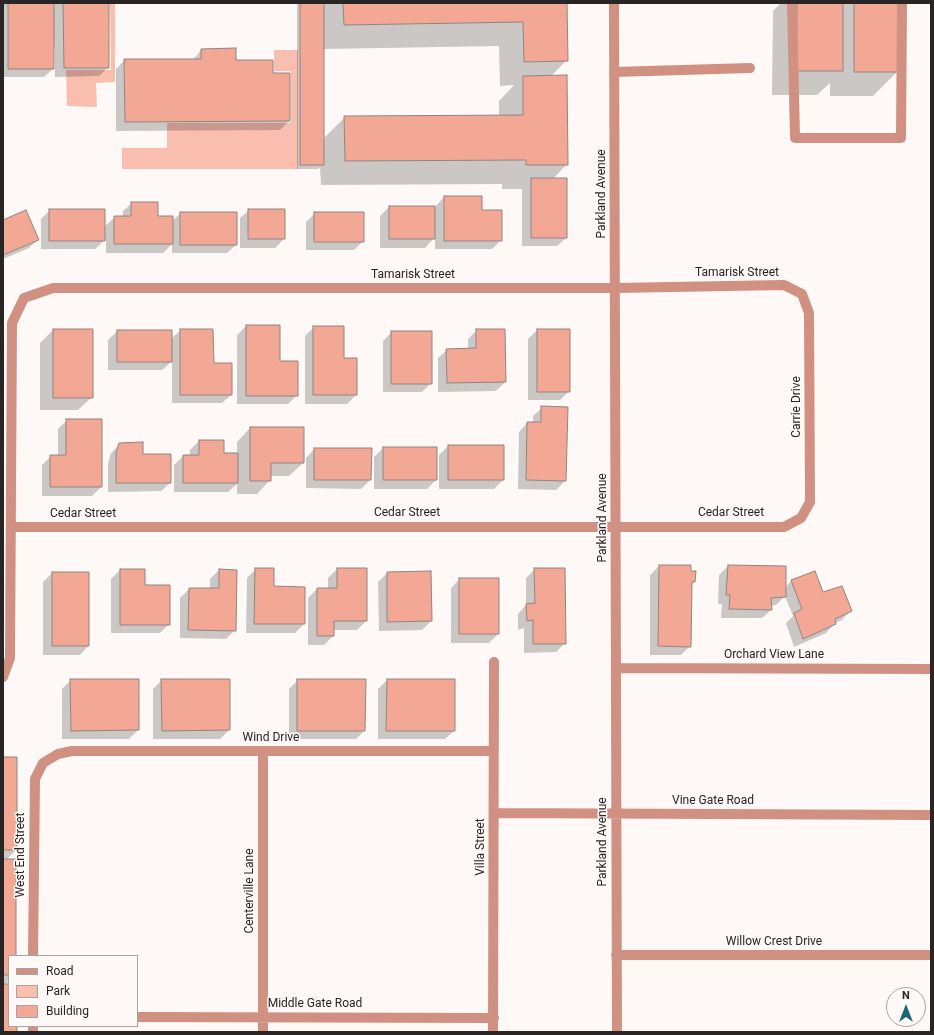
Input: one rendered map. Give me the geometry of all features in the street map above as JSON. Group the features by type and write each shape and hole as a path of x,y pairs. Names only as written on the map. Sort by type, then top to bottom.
{"street":[{"name":"Parkland Avenue","path":"614,3 617,1032"},
{"path":"792,3 795,138 900,138 902,3"},
{"path":"614,72 750,68"},
{"name":"Tamarisk Street","path":"12,527 12,323 24,298 53,288 615,288 784,285 802,294"},
{"name":"Carrie Drive","path":"801,518 810,502 810,313 802,294"},
{"name":"Cedar Street","path":"12,527 784,527 801,518"},
{"path":"3,677 10,658 12,527"},
{"name":"Villa Street","path":"494,662 494,1032"},
{"name":"Orchard View Lane","path":"616,668 931,669"},
{"name":"Wind Drive","path":"49,758 63,752 72,751 494,751"},
{"name":"Centerville Lane","path":"262,1032 263,751"},
{"name":"West End Street","path":"33,955 34,784 39,767 49,758"},
{"name":"Vine Gate Road","path":"494,813 931,815"},
{"name":"Willow Crest Drive","path":"616,955 931,955"},
{"name":"Middle Gate Road","path":"138,1017 494,1018"}],"green space":[{"path":"110,3 115,3 115,82 96,83 97,107 67,106 66,70 111,70"},
{"path":"274,50 298,50 298,169 122,169 122,148 167,148 167,123 291,123 291,71 274,71"}],"building":[{"path":"8,3 54,3 54,69 8,69"},
{"path":"63,3 109,3 109,68 64,68"},
{"path":"300,3 324,3 324,165 300,165"},
{"path":"343,3 567,3 568,61 524,62 523,22 344,25"},
{"path":"797,3 843,3 843,71 796,71"},
{"path":"854,3 898,3 898,72 854,72"},
{"path":"236,48 236,60 273,60 273,73 290,73 290,121 125,122 124,59 201,59 201,49"},
{"path":"567,75 568,165 526,165 526,160 345,161 344,116 523,115 523,76"},
{"path":"531,178 567,178 567,238 531,238"},
{"path":"444,196 482,196 482,210 502,210 502,241 444,241"},
{"path":"131,202 158,202 158,216 173,216 173,244 114,244 114,216 131,216"},
{"path":"389,206 435,206 435,239 389,239"},
{"path":"49,209 105,209 105,241 49,241"},
{"path":"248,209 285,209 285,239 248,239"},
{"path":"26,210 39,240 3,255 3,220"},
{"path":"180,212 237,212 237,245 180,245"},
{"path":"314,212 364,212 364,242 314,242"},
{"path":"246,325 280,325 280,361 298,361 298,396 246,396"},
{"path":"313,326 344,326 344,358 357,358 357,395 313,395"},
{"path":"53,329 93,329 93,398 53,398"},
{"path":"180,329 213,329 214,363 232,363 232,395 180,395"},
{"path":"476,329 505,329 506,382 447,383 446,349 476,348"},
{"path":"537,329 570,329 570,392 537,392"},
{"path":"117,330 172,330 172,362 117,362"},
{"path":"391,331 432,331 432,384 391,384"},
{"path":"541,406 568,407 566,481 526,480 527,422 541,422"},
{"path":"66,419 102,419 102,487 50,487 50,455 66,455"},
{"path":"250,427 304,427 304,463 271,463 271,481 250,481"},
{"path":"199,440 224,440 224,453 238,453 238,483 183,483 183,455 199,455"},
{"path":"143,442 143,454 171,454 171,483 116,483 116,453 119,443"},
{"path":"448,445 504,445 504,480 448,480"},
{"path":"383,447 437,447 437,480 383,480"},
{"path":"314,448 372,448 371,480 314,480"},
{"path":"659,565 691,565 691,571 696,571 695,582 692,582 691,647 658,646"},
{"path":"728,565 786,566 786,597 771,598 772,610 729,609 730,595 726,595"},
{"path":"255,568 274,568 274,586 305,587 305,624 254,624"},
{"path":"337,568 367,568 367,621 334,621 334,636 317,636 317,588 337,588"},
{"path":"534,568 565,568 566,644 533,644 533,620 527,621 526,604 535,603"},
{"path":"120,569 145,569 145,585 170,585 170,625 120,625"},
{"path":"219,569 237,570 236,631 188,630 189,588 219,588"},
{"path":"431,571 432,621 387,622 387,572"},
{"path":"815,571 823,592 842,586 852,611 835,619 836,624 803,639 794,613 802,609 791,580"},
{"path":"52,572 89,572 89,646 52,646"},
{"path":"459,578 499,578 499,634 459,634"},
{"path":"70,679 139,679 139,730 71,731"},
{"path":"161,679 230,679 230,730 162,731"},
{"path":"297,679 366,679 365,731 297,731"},
{"path":"387,679 455,679 455,731 386,731"},
{"path":"3,757 17,757 17,850 3,850"},
{"path":"3,859 16,859 16,955 8,955 8,975 3,975"},
{"path":"3,984 8,984 8,1027 17,1027 17,1032 3,1032"}]}
